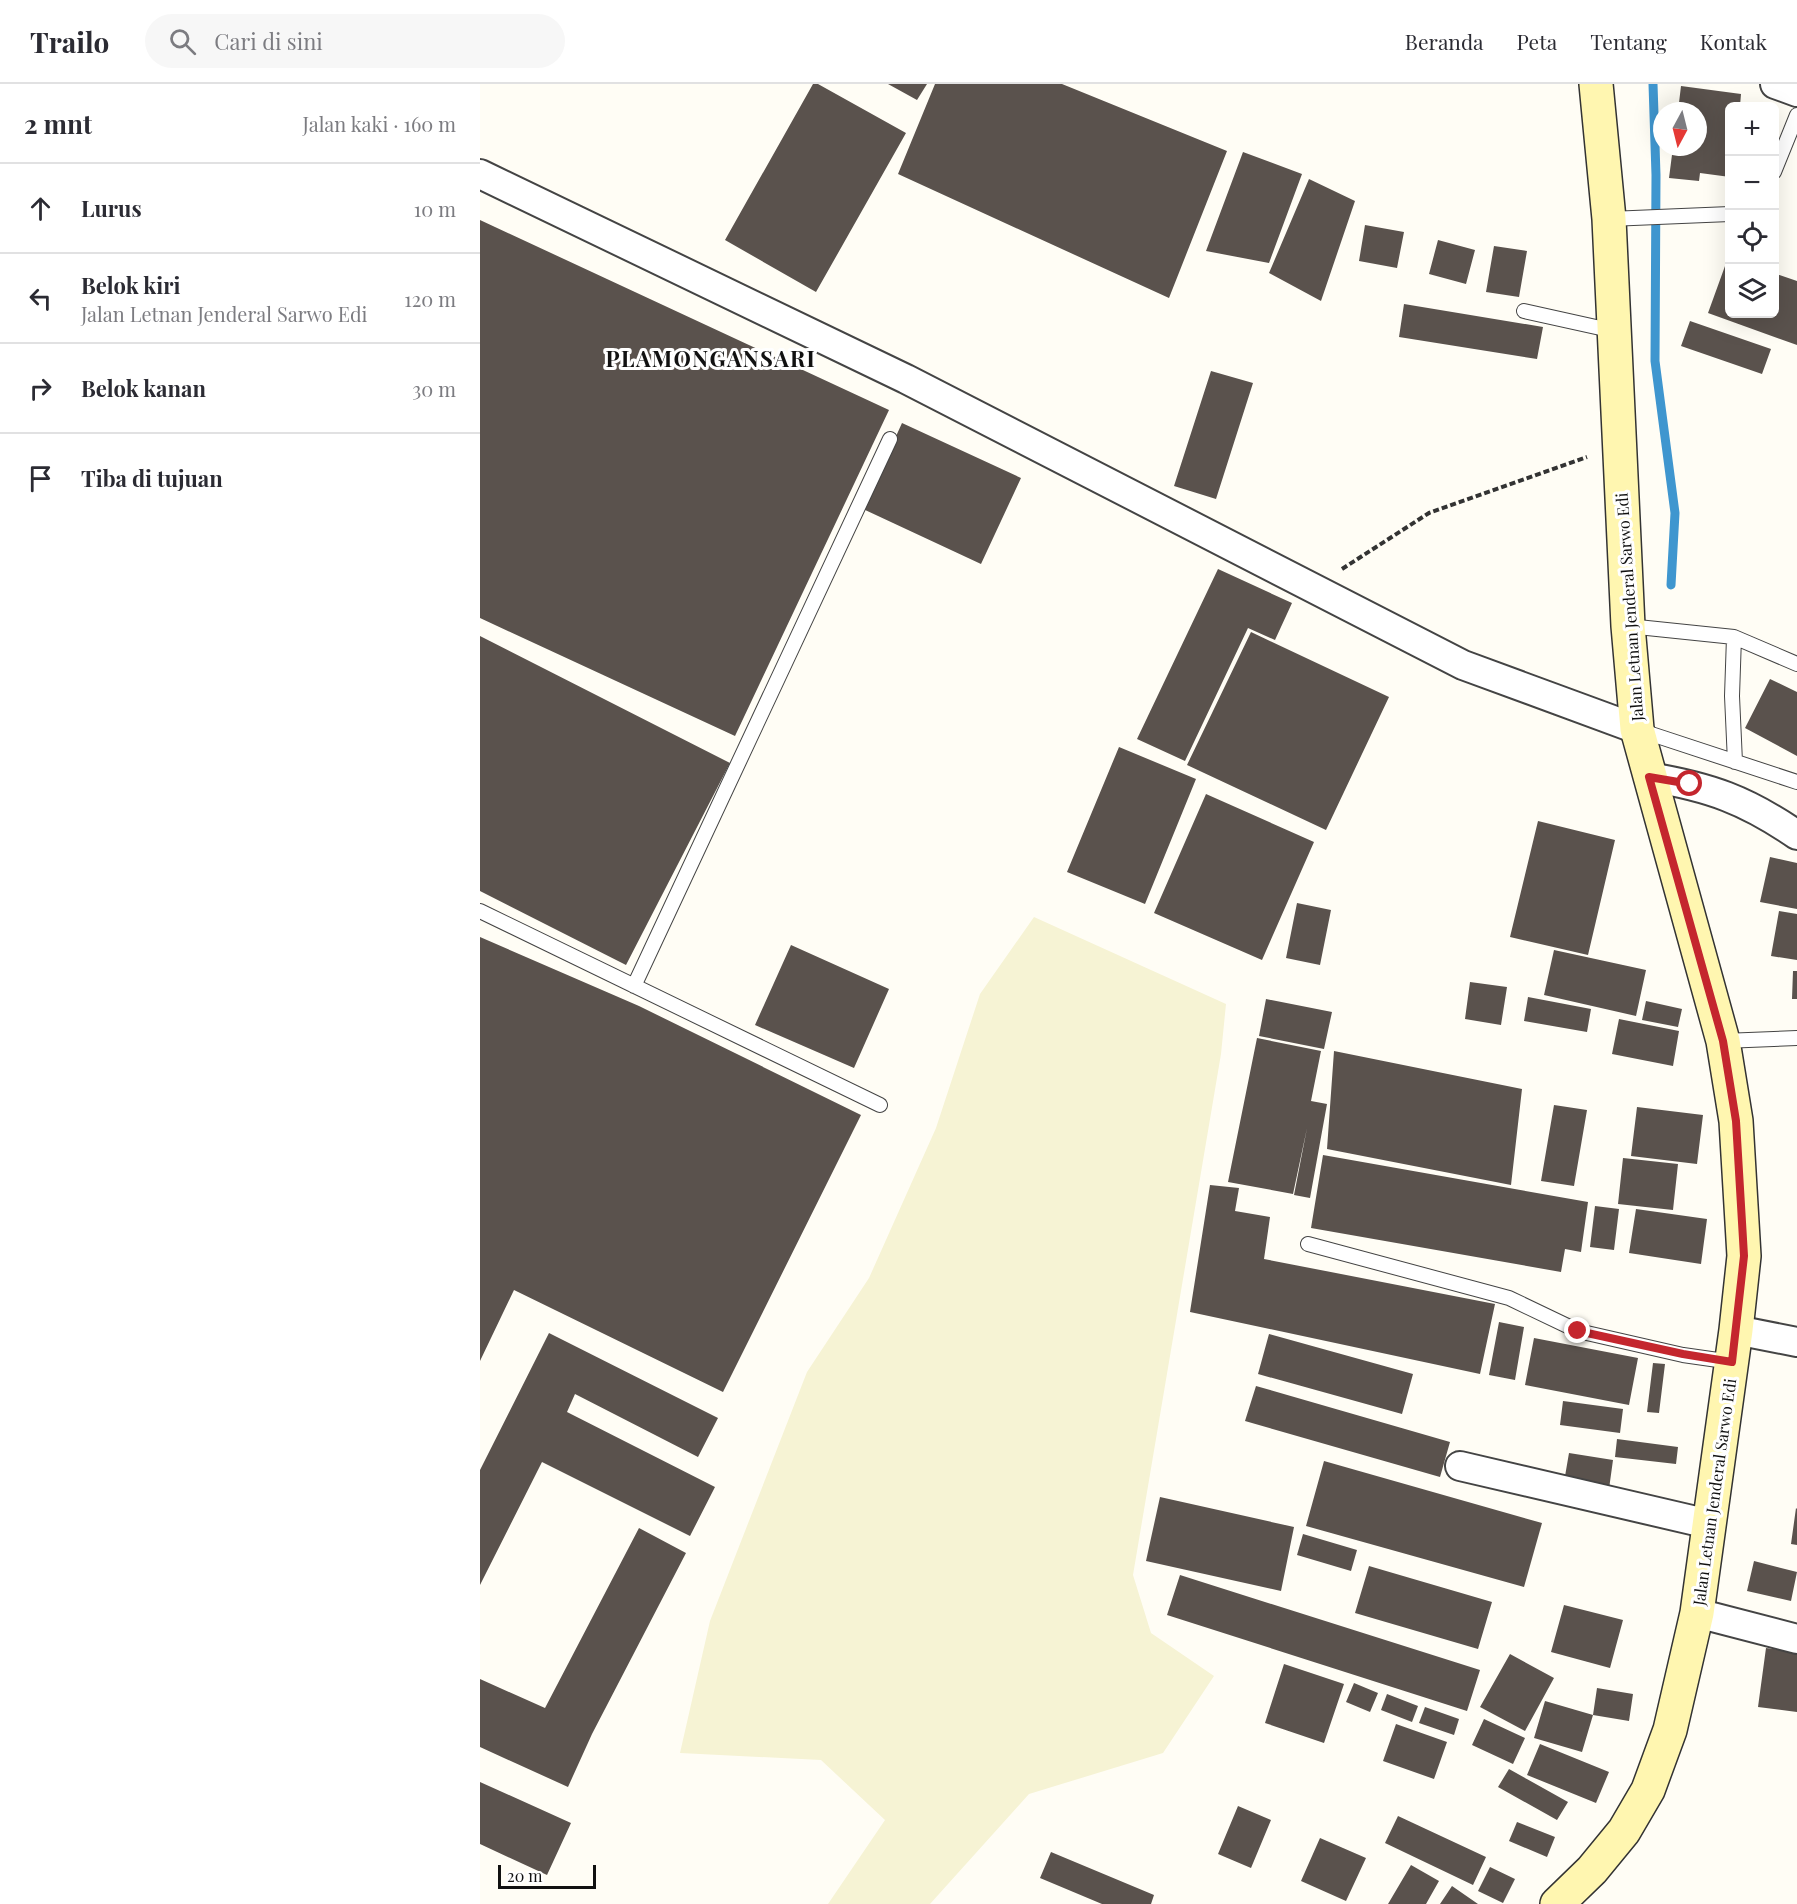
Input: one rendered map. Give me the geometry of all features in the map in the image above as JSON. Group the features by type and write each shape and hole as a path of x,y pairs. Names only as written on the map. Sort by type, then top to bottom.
{"main road":[{"name":"Jalan Letnan Jenderal Sarwo Edi","path":"1561,1903 1624,1831 1648,1791 1670,1730 1697,1613 1732,1362 1744,1256 1736,1121 1723,1041 1636,729 1628,626 1616,332 1620,217 1596,84"}],"street":[{"path":"1774,84 1797,92"},
{"path":"480,174 906,379 1463,665 1636,729"},
{"path":"1649,777 1690,784 1726,795 1761,811 1797,835"},
{"path":"1736,1330 1797,1342"},
{"path":"1460,1466 1709,1524"},
{"path":"1697,1613 1797,1639"}],"lane":[{"path":"1779,160 1797,115"},
{"path":"1620,217 1725,214"},
{"path":"1524,311 1616,332"},
{"path":"634,986 890,439"},
{"path":"1628,626 1734,637 1797,664"},
{"path":"1734,637 1732,696 1736,762"},
{"path":"1636,729 1797,782"},
{"path":"480,911 880,1105"},
{"path":"1723,1041 1797,1038"},
{"path":"1308,1244 1509,1298 1578,1331 1683,1354 1732,1362"}],"path":[{"path":"1314,588 1429,513 1620,446"}],"shaded area":[{"path":"1034,917 1226,1004 1221,1054 1133,1575 1151,1633 1214,1676 1163,1753 1029,1794 930,1904 828,1904 885,1820 821,1760 680,1753 710,1621 807,1372 869,1278 936,1128 980,994"}],"building":[{"path":"813,84 818,84 906,133 816,292 725,240"},
{"path":"888,84 927,84 917,100"},
{"path":"935,84 1062,84 1227,151 1169,298 898,174"},
{"path":"1681,86 1741,94 1740,102 1725,102 1725,176 1700,173 1699,181 1669,178 1672,156 1707,156 1707,102 1679,102"},
{"path":"1243,152 1302,174 1269,263 1206,251"},
{"path":"1309,179 1355,201 1321,301 1269,273"},
{"path":"480,220 889,410 735,736 480,618"},
{"path":"1365,225 1404,232 1397,268 1359,261"},
{"path":"1438,240 1475,250 1466,284 1429,274"},
{"path":"1494,246 1527,251 1519,297 1486,292"},
{"path":"1725,266 1725,318 1779,318 1779,275 1797,281 1797,345 1708,313"},
{"path":"1404,304 1543,327 1537,359 1399,337"},
{"path":"1690,321 1771,349 1762,374 1681,346"},
{"path":"1211,371 1253,383 1216,499 1174,486"},
{"path":"902,423 1021,478 981,564 863,509"},
{"path":"1218,569 1292,603 1275,640 1248,628 1185,761 1137,739"},
{"path":"1251,632 1389,697 1326,830 1187,765"},
{"path":"480,636 730,763 626,965 480,891"},
{"path":"1770,679 1797,692 1797,756 1745,728"},
{"path":"1119,747 1196,779 1145,904 1067,872"},
{"path":"1206,794 1314,842 1262,960 1154,913"},
{"path":"1538,821 1615,840 1588,955 1510,937"},
{"path":"1770,857 1797,863 1797,909 1760,902"},
{"path":"1297,903 1331,910 1320,965 1286,958"},
{"path":"1779,911 1797,914 1797,960 1771,956"},
{"path":"480,937 639,1006 861,1115 723,1392 514,1290 480,1361"},
{"path":"791,945 889,989 854,1068 755,1025"},
{"path":"1554,950 1646,970 1636,1016 1544,995"},
{"path":"1793,971 1797,971 1797,999 1792,999"},
{"path":"1470,982 1507,987 1501,1025 1465,1019"},
{"path":"1528,997 1591,1009 1587,1032 1524,1021"},
{"path":"1266,999 1332,1012 1324,1049 1259,1036"},
{"path":"1646,1001 1682,1009 1678,1027 1642,1020"},
{"path":"1619,1019 1679,1031 1673,1066 1612,1054"},
{"path":"1257,1038 1321,1051 1311,1101 1327,1104 1310,1198 1294,1195 1307,1128 1293,1194 1228,1182"},
{"path":"1334,1051 1522,1089 1511,1185 1327,1149"},
{"path":"1554,1105 1587,1110 1574,1186 1541,1181"},
{"path":"1637,1107 1703,1115 1697,1164 1631,1156"},
{"path":"1323,1155 1588,1202 1581,1252 1565,1249 1561,1272 1311,1228"},
{"path":"1623,1158 1678,1164 1673,1210 1618,1204"},
{"path":"1210,1185 1239,1188 1235,1211 1270,1217 1264,1259 1495,1304 1480,1374 1190,1312"},
{"path":"1595,1206 1619,1209 1614,1250 1590,1247"},
{"path":"1636,1209 1707,1219 1701,1264 1629,1253"},
{"path":"1499,1322 1524,1327 1515,1380 1489,1375"},
{"path":"549,1333 718,1418 698,1457 575,1394 567,1412 715,1487 690,1536 542,1462 480,1585 480,1470"},
{"path":"1269,1334 1413,1374 1402,1414 1258,1374"},
{"path":"1534,1338 1638,1358 1629,1405 1525,1385"},
{"path":"1653,1363 1665,1364 1659,1413 1647,1412"},
{"path":"1256,1386 1450,1442 1440,1477 1245,1421"},
{"path":"1563,1401 1623,1409 1620,1433 1560,1425"},
{"path":"1617,1439 1678,1447 1676,1464 1615,1457"},
{"path":"1569,1453 1613,1460 1609,1489 1564,1482"},
{"path":"1324,1461 1542,1523 1524,1587 1306,1526"},
{"path":"1160,1497 1294,1527 1281,1591 1146,1561"},
{"path":"1797,1509 1797,1545 1791,1544"},
{"path":"639,1528 686,1553 592,1734 568,1787 480,1747 480,1679 545,1708"},
{"path":"1303,1534 1357,1550 1351,1571 1297,1555"},
{"path":"1754,1561 1797,1572 1791,1601 1747,1591"},
{"path":"1369,1566 1492,1602 1478,1649 1355,1613"},
{"path":"1180,1575 1480,1670 1467,1711 1167,1615"},
{"path":"1564,1605 1623,1620 1610,1668 1551,1652"},
{"path":"1766,1648 1797,1652 1797,1712 1758,1707"},
{"path":"1510,1654 1554,1678 1525,1731 1480,1707"},
{"path":"1284,1664 1344,1684 1324,1743 1265,1723"},
{"path":"1354,1683 1378,1693 1370,1712 1346,1702"},
{"path":"1597,1688 1633,1694 1629,1721 1593,1715"},
{"path":"1387,1694 1418,1706 1412,1722 1381,1710"},
{"path":"1545,1701 1593,1715 1582,1752 1534,1738"},
{"path":"1425,1707 1459,1719 1454,1735 1419,1723"},
{"path":"1484,1719 1525,1738 1513,1764 1472,1745"},
{"path":"1396,1724 1447,1742 1434,1779 1383,1761"},
{"path":"1540,1744 1609,1772 1596,1803 1527,1775"},
{"path":"1509,1769 1568,1802 1557,1820 1498,1787"},
{"path":"480,1782 571,1823 547,1875 480,1844"},
{"path":"1238,1806 1271,1820 1251,1868 1218,1854"},
{"path":"1398,1816 1486,1857 1473,1885 1385,1843"},
{"path":"1517,1822 1555,1837 1547,1857 1509,1841"},
{"path":"1320,1838 1366,1858 1346,1901 1301,1881"},
{"path":"1051,1852 1154,1895 1151,1904 1102,1904 1040,1878"},
{"path":"1411,1865 1439,1881 1426,1904 1388,1904"},
{"path":"1490,1867 1515,1879 1503,1903 1478,1891"},
{"path":"1452,1886 1478,1904 1440,1904"}],"waterway":[{"path":"1653,84 1656,175 1655,361 1675,513 1671,585"}],"district":[{"name":"PLAMONGANSARI","path":"711,358"}],"route":[{"path":"1578,1331 1683,1354 1732,1362 1744,1256 1736,1121 1723,1041 1649,777 1690,784"}]}
